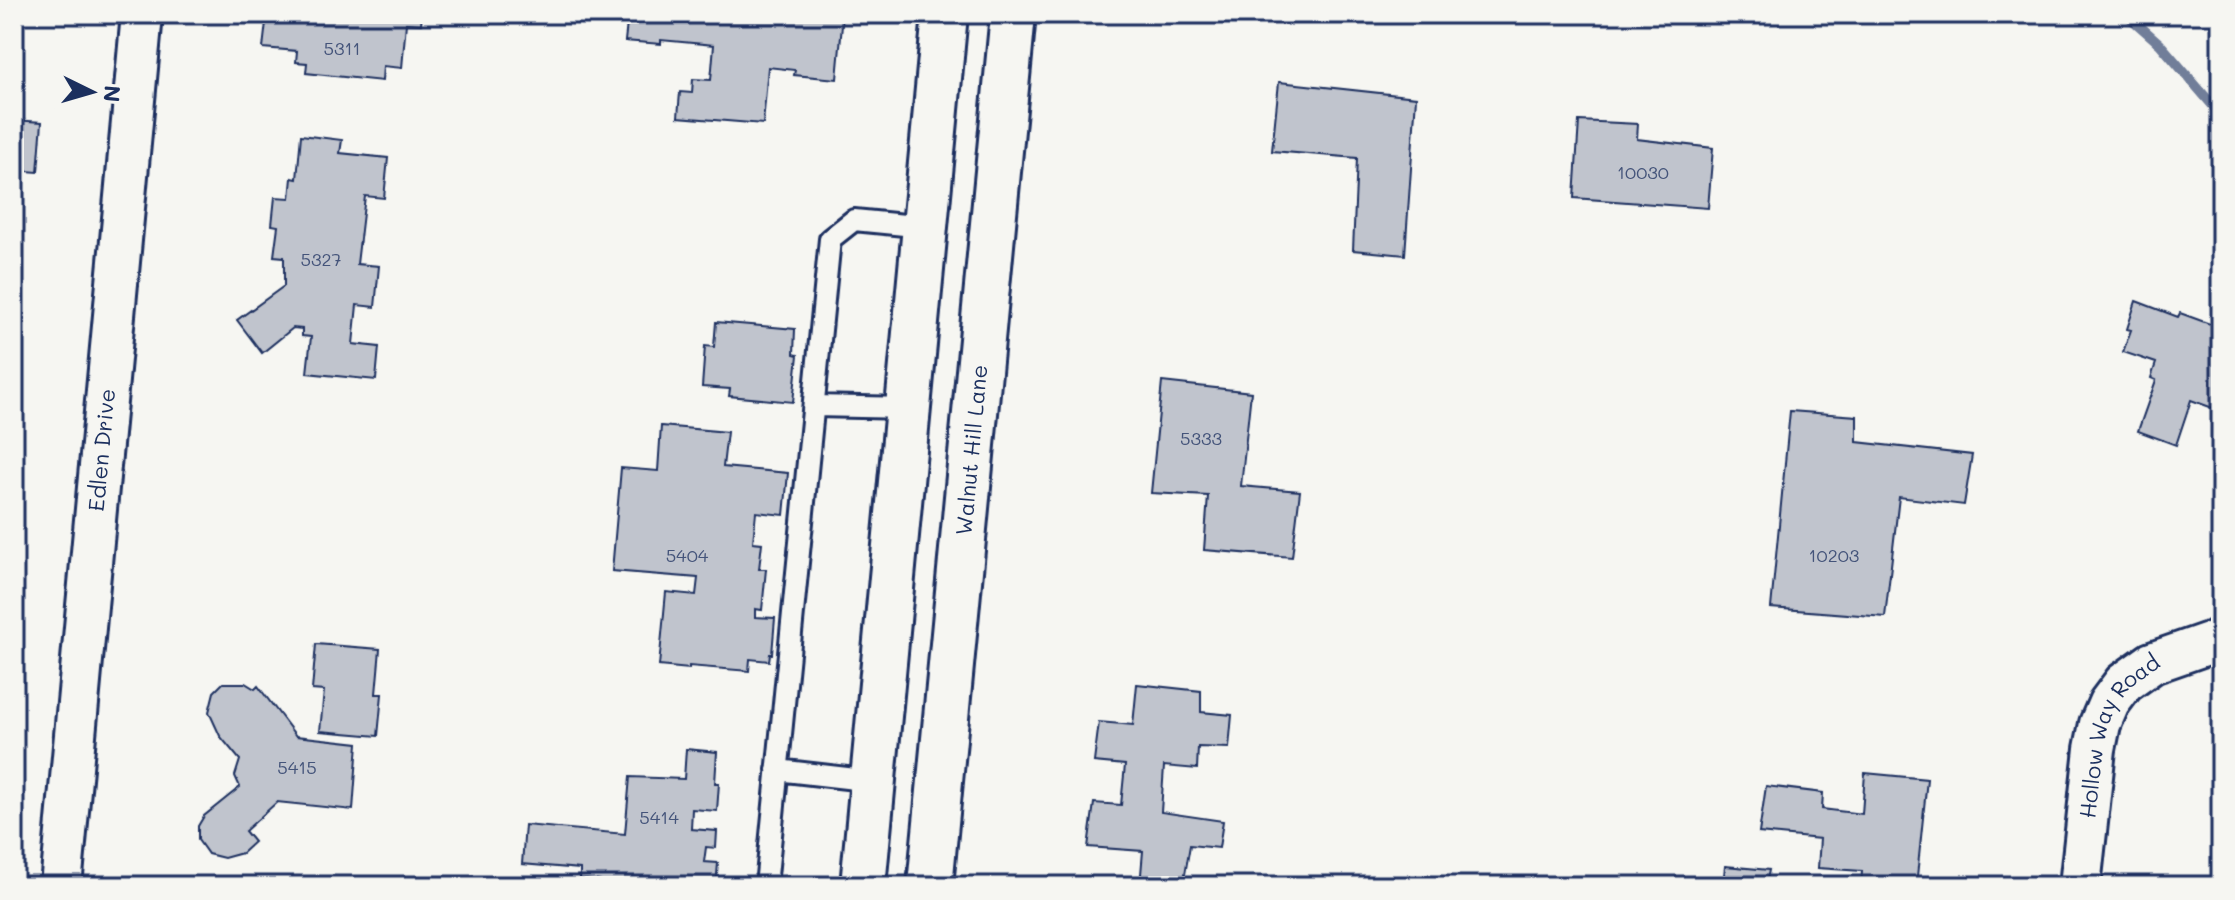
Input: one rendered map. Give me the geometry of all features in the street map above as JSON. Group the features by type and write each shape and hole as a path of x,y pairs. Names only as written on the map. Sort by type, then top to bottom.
{"main road":[{"path":"863,886 945,14"},
{"name":"Walnut Hill Lane","path":"930,886 1013,14"}],"street":[{"name":"Edlen Drive","path":"61,886 142,14"},
{"name":"Hollow Way Road","path":"2080,886 2095,749 2100,724 2109,703 2124,683 2152,663 2221,639"}],"lane":[{"path":"766,886 830,239 854,220 925,227"},
{"path":"814,406 908,408"},
{"path":"777,770 873,781"}],"building":[{"path":"267,14 422,14 421,24 406,23 402,68 383,66 382,81 306,73 307,63 296,62 297,51 263,48"},
{"path":"628,14 843,14 837,79 794,75 795,70 768,67 763,124 678,117 680,92 692,93 693,79 711,80 714,45 661,40 661,44 625,41"},
{"path":"1279,82 1416,97 1405,255 1353,250 1357,158 1272,151"},
{"path":"14,120 42,122 38,172 14,170"},
{"path":"1579,121 1638,124 1637,139 1713,148 1708,208 1574,198"},
{"path":"301,135 342,140 340,153 388,158 384,198 365,196 357,264 379,266 375,307 357,305 353,344 379,347 376,380 307,373 311,337 302,336 302,329 293,328 262,353 237,320 284,286 284,257 274,256 278,226 272,225 275,197 290,198 292,178 297,179"},
{"path":"2136,301 2178,317 2180,313 2221,328 2221,411 2191,400 2176,445 2138,431 2156,380 2151,378 2156,363 2123,352"},
{"path":"716,322 795,329 794,354 798,355 793,402 729,396 730,389 702,387 705,346 714,347"},
{"path":"1162,382 1251,392 1241,486 1300,491 1292,557 1204,550 1208,496 1151,493"},
{"path":"1790,411 1857,416 1857,442 1972,455 1964,505 1899,497 1885,617 1771,608"},
{"path":"661,426 727,432 723,467 788,473 784,515 756,512 753,542 762,543 759,569 766,569 762,610 755,609 755,617 775,618 769,661 750,659 749,671 659,666 666,592 696,595 698,578 612,571 621,468 658,471"},
{"path":"316,644 380,649 376,694 382,694 378,736 320,731 324,691 312,690"},
{"path":"223,683 245,683 255,689 258,686 296,736 358,743 353,810 277,802 245,831 254,842 242,853 224,858 208,854 198,840 198,826 204,816 240,787 235,776 240,760 220,736 209,712 214,692"},
{"path":"1137,684 1201,691 1201,712 1232,715 1229,748 1198,747 1197,769 1164,766 1161,812 1223,821 1219,848 1190,845 1183,886 1140,886 1143,851 1088,847 1094,803 1121,805 1125,765 1094,762 1099,722 1133,725"},
{"path":"686,749 717,752 717,811 692,809 691,829 717,831 716,848 706,847 704,862 718,863 716,886 601,886 601,881 580,879 580,869 522,864 525,825 625,834 630,777 684,779"},
{"path":"1865,773 1927,779 1916,886 1861,886 1862,871 1818,868 1820,839 1759,833 1766,786 1823,793 1822,809 1862,814"},
{"path":"1725,866 1769,870 1766,886 1723,886"}],"waterway":[{"path":"2126,14 2160,44 2221,115"}]}
